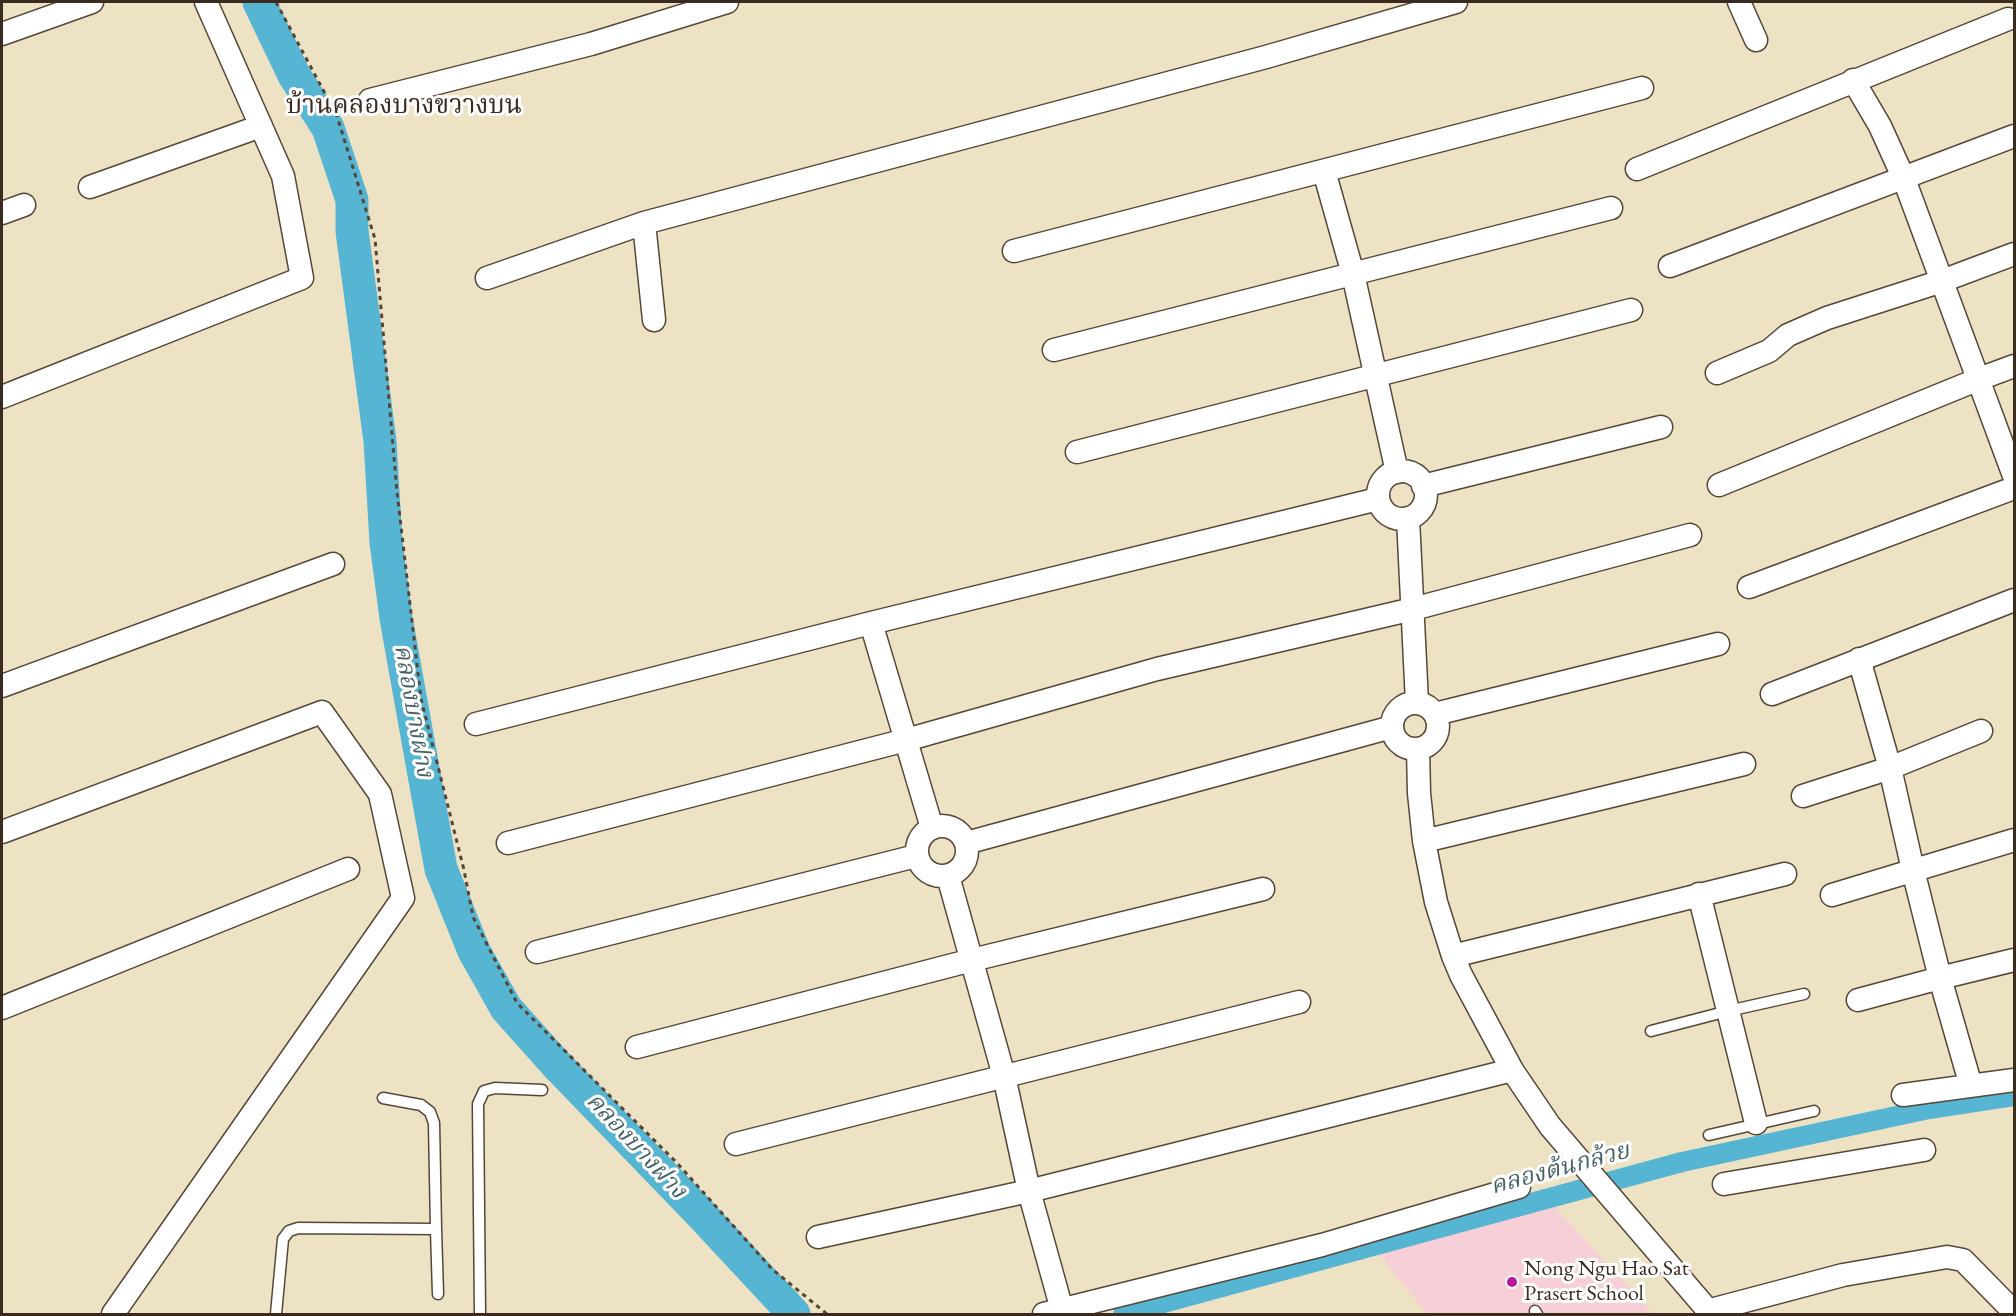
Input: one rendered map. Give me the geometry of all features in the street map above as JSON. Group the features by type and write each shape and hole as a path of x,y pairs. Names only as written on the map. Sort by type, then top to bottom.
{"street":[{"path":"2,34 92,2"},
{"path":"2,397 302,278 283,176 206,2"},
{"path":"370,100 591,44 726,2"},
{"path":"487,278 644,223 1266,57 1455,2"},
{"path":"1739,2 1756,40"},
{"path":"1637,170 1853,80 2008,19"},
{"path":"1853,80 1880,126 1904,179 2014,476"},
{"path":"1014,251 1642,88"},
{"path":"90,187 261,126"},
{"path":"1670,266 2014,136"},
{"path":"1324,171 1353,274 1397,472"},
{"path":"2,213 24,205"},
{"path":"1054,350 1611,208"},
{"path":"644,223 654,320"},
{"path":"1717,373 1769,351 1788,335 1827,318 1942,281 2014,254"},
{"path":"1077,452 1631,310"},
{"path":"1719,485 2014,366"},
{"path":"1423,486 1661,427"},
{"path":"1397,472 1412,474 1423,486 1425,501 1421,509 1408,518 1401,519 1387,514 1378,499 1380,486 1384,480 1397,472"},
{"path":"1749,587 2014,488"},
{"path":"477,724 871,623 1378,499"},
{"path":"1408,518 1413,609 1426,709"},
{"path":"508,843 906,740 1157,669 1413,609 1690,535"},
{"path":"2,686 333,564"},
{"path":"1772,694 2014,600"},
{"path":"871,623 932,828"},
{"path":"1426,709 1718,644"},
{"path":"1860,659 1890,768 1940,978 1971,1086"},
{"path":"1409,704 1426,709 1438,721 1436,736 1425,747 1418,749 1410,749 1397,741 1392,727 1396,712 1409,704"},
{"path":"2,832 322,712 380,794 404,897 114,1314"},
{"path":"966,843 1392,727"},
{"path":"1803,796 1890,768 1981,731"},
{"path":"1418,749 1419,793 1424,841 1436,902 1453,956 1512,1070 1550,1126 1709,1313 1843,1275 1947,1257 1963,1260 2014,1312"},
{"path":"1424,841 1744,764"},
{"path":"948,826 956,830 966,843 966,860 956,873 939,877 924,870 916,856 919,839 932,828 948,826"},
{"path":"1832,895 2014,840"},
{"path":"537,952 916,856"},
{"path":"2,1008 348,869"},
{"path":"1453,956 1785,874"},
{"path":"948,876 1004,1076 1053,1312 1322,1245 1519,1187"},
{"path":"637,1047 972,960 1263,888"},
{"path":"1699,894 1756,1123"},
{"path":"1858,1000 2014,960"},
{"path":"735,1144 1299,1002"},
{"path":"818,1237 1029,1191 1512,1070"},
{"path":"1903,1095 2014,1080"},
{"path":"1724,1184 1924,1149"}],"lane":[{"path":"1651,1031 1804,994"},
{"path":"480,1314 478,1104 484,1091 495,1088 542,1090"},
{"path":"383,1098 422,1105 430,1113 434,1123 438,1294"},
{"path":"1709,1135 1814,1111"},
{"path":"276,1314 283,1239 290,1231 298,1228 436,1229"}],"path":[{"path":"276,2 336,116 375,239 397,492 421,699 464,870 472,917 517,1003 676,1163 772,1269 827,1314"}],"shaded area":[{"name":"Nong Ngu Hao Sat Prasert School","path":"1554,1206 1653,1314 1427,1314 1375,1249"}],"waterway":[{"name":"คลองบางฝาง","path":"259,2 294,75 328,128 352,200 352,231 380,441 386,542 396,618 441,869 474,951 506,1008 556,1064 794,1314"},
{"name":"คลองต้นกล้วย","path":"1123,1314 1682,1162 1929,1109 2014,1096"}],"place":[{"name":"Nong Ngu Hao Sat Prasert School","path":"1512,1282"}],"district":[{"name":"บ้านคลองบางขวางบน","path":"404,106"}]}
